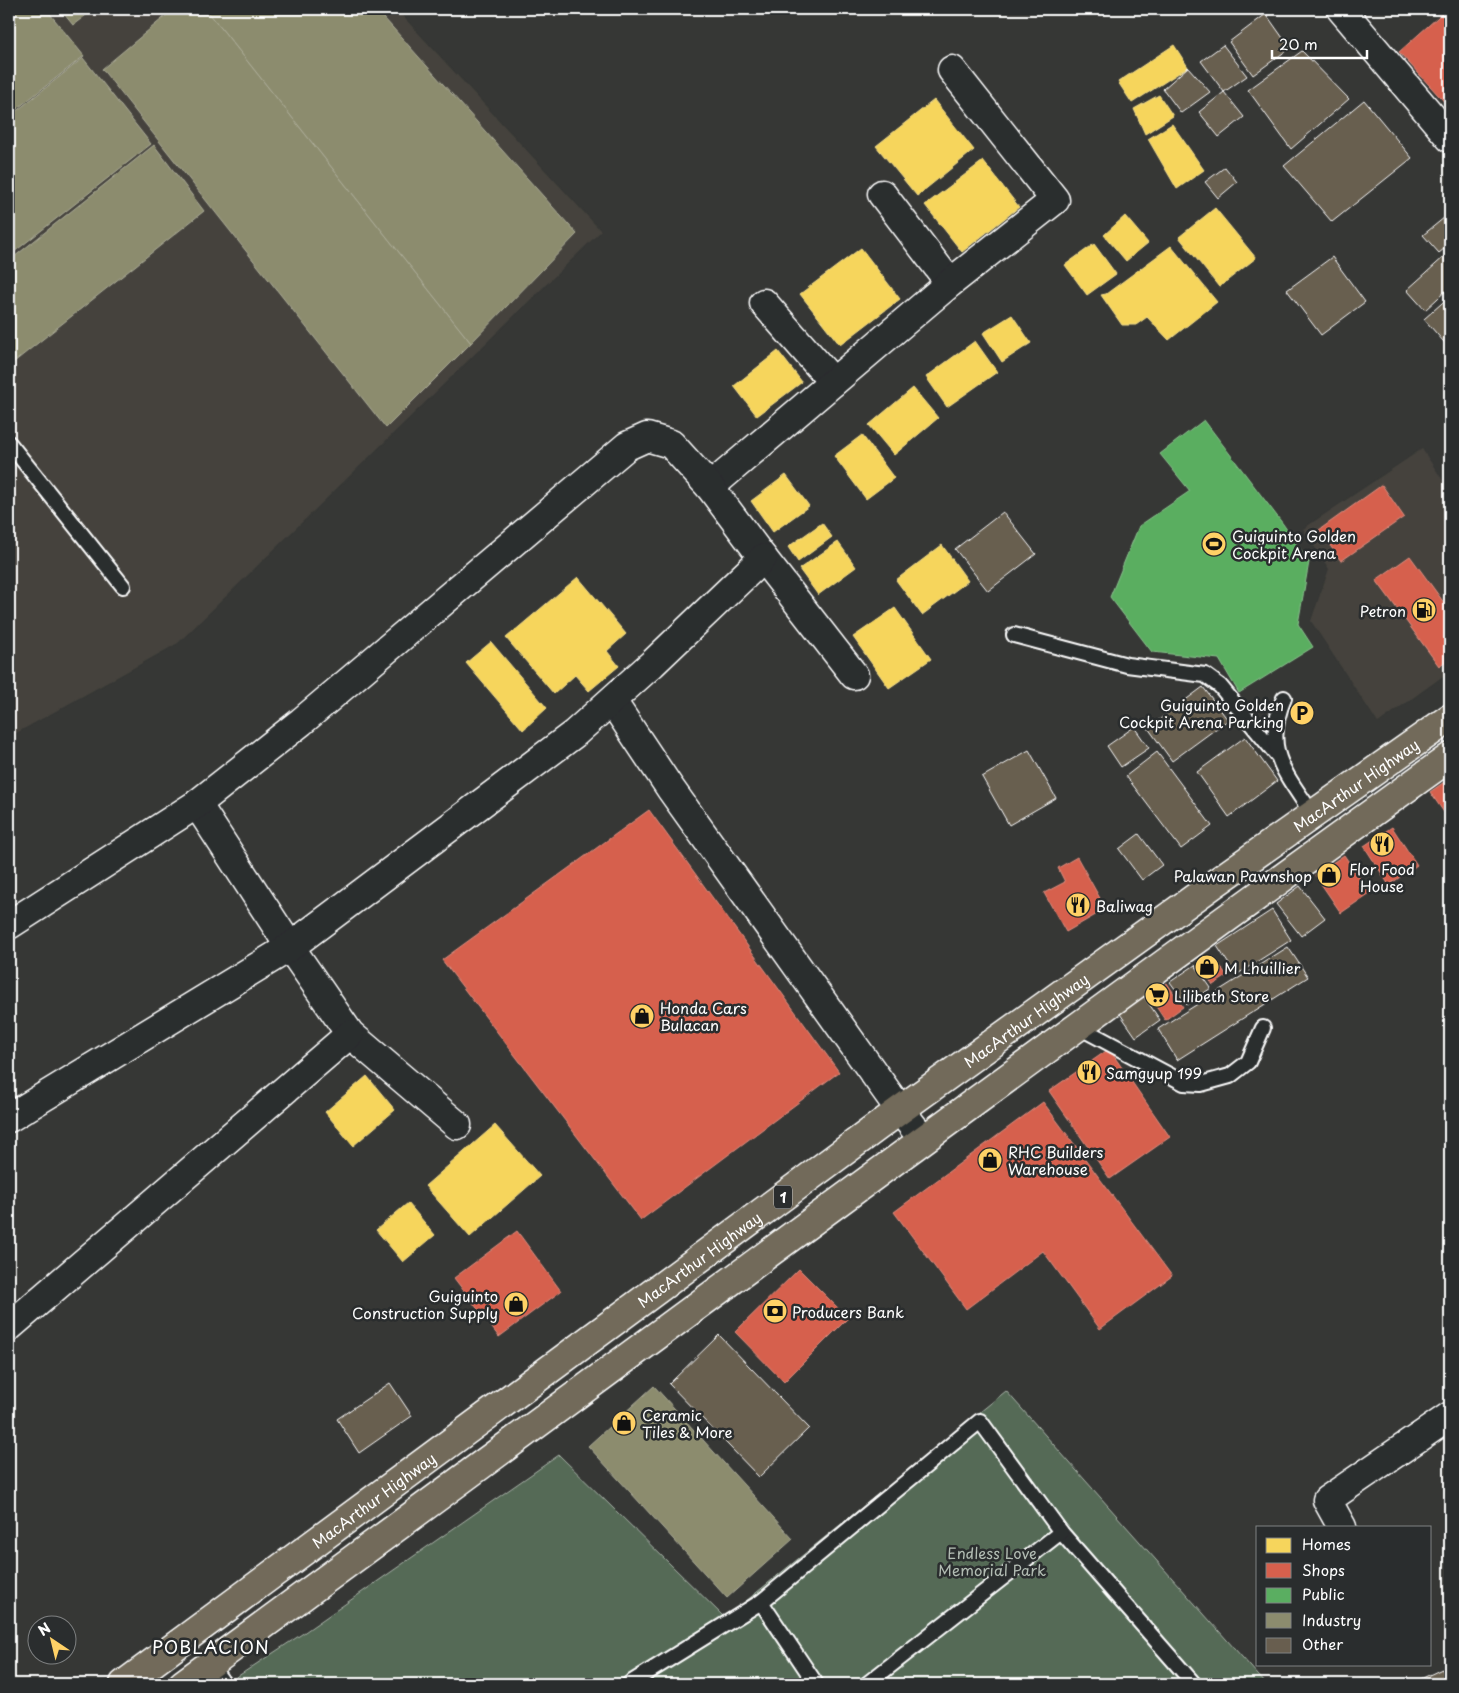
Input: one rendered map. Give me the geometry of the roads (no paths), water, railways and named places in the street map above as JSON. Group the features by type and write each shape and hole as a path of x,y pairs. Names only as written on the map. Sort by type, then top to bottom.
{"highway":[{"name":"MacArthur Highway","path":"124,1684 900,1110 1450,718"},
{"name":"MacArthur Highway","path":"183,1684 217,1675 923,1139 1450,757"}],"street":[{"path":"1341,9 1450,138"},
{"path":"710,487 950,283 1055,200 952,70"},
{"path":"882,194 950,283"},
{"path":"764,303 833,382"},
{"path":"9,925 197,804 301,722 627,446 647,436 671,444 710,487 854,675"},
{"path":"9,1118 290,947 574,734 652,664 763,558"},
{"path":"612,701 670,788 900,1110 923,1139"},
{"path":"197,804 290,947 350,1034 457,1126"},
{"path":"9,1327 350,1034"},
{"path":"1341,1526 1327,1500 1450,1416"}],"lane":[{"path":"9,443 123,586"},
{"path":"1014,635 1127,665 1205,675 1220,686 1277,755 1285,772 1313,814"},
{"path":"1277,755 1274,735 1284,698"},
{"path":"1078,1026 1184,1083 1201,1084 1230,1076 1248,1062 1263,1028"},
{"path":"629,1684 761,1602 980,1421 1061,1532 1194,1684"},
{"path":"867,1684 1061,1532"},
{"path":"761,1602 816,1684"}],"place":[{"name":"Guiguinto Golden Cockpit Arena","path":"1214,544"},
{"name":"Petron","path":"1424,610"},
{"name":"Guiguinto Golden Cockpit Arena Parking","path":"1302,713"},
{"name":"Flor Food House","path":"1382,844"},
{"name":"Palawan Pawnshop","path":"1329,875"},
{"name":"Baliwag","path":"1078,905"},
{"name":"M Lhuillier","path":"1207,967"},
{"name":"Lilibeth Store","path":"1157,995"},
{"name":"Honda Cars Bulacan","path":"642,1016"},
{"name":"Samgyup 199","path":"1089,1072"},
{"name":"RHC Builders Warehouse","path":"990,1160"},
{"name":"Guiguinto Construction Supply","path":"516,1304"},
{"name":"Producers Bank","path":"775,1311"},
{"name":"Ceramic Tiles & More","path":"624,1423"}],"district":[{"name":"POBLACION","path":"211,1646"}],"park label":[{"name":"Endless Love Memorial Park","path":"992,1560"}]}
